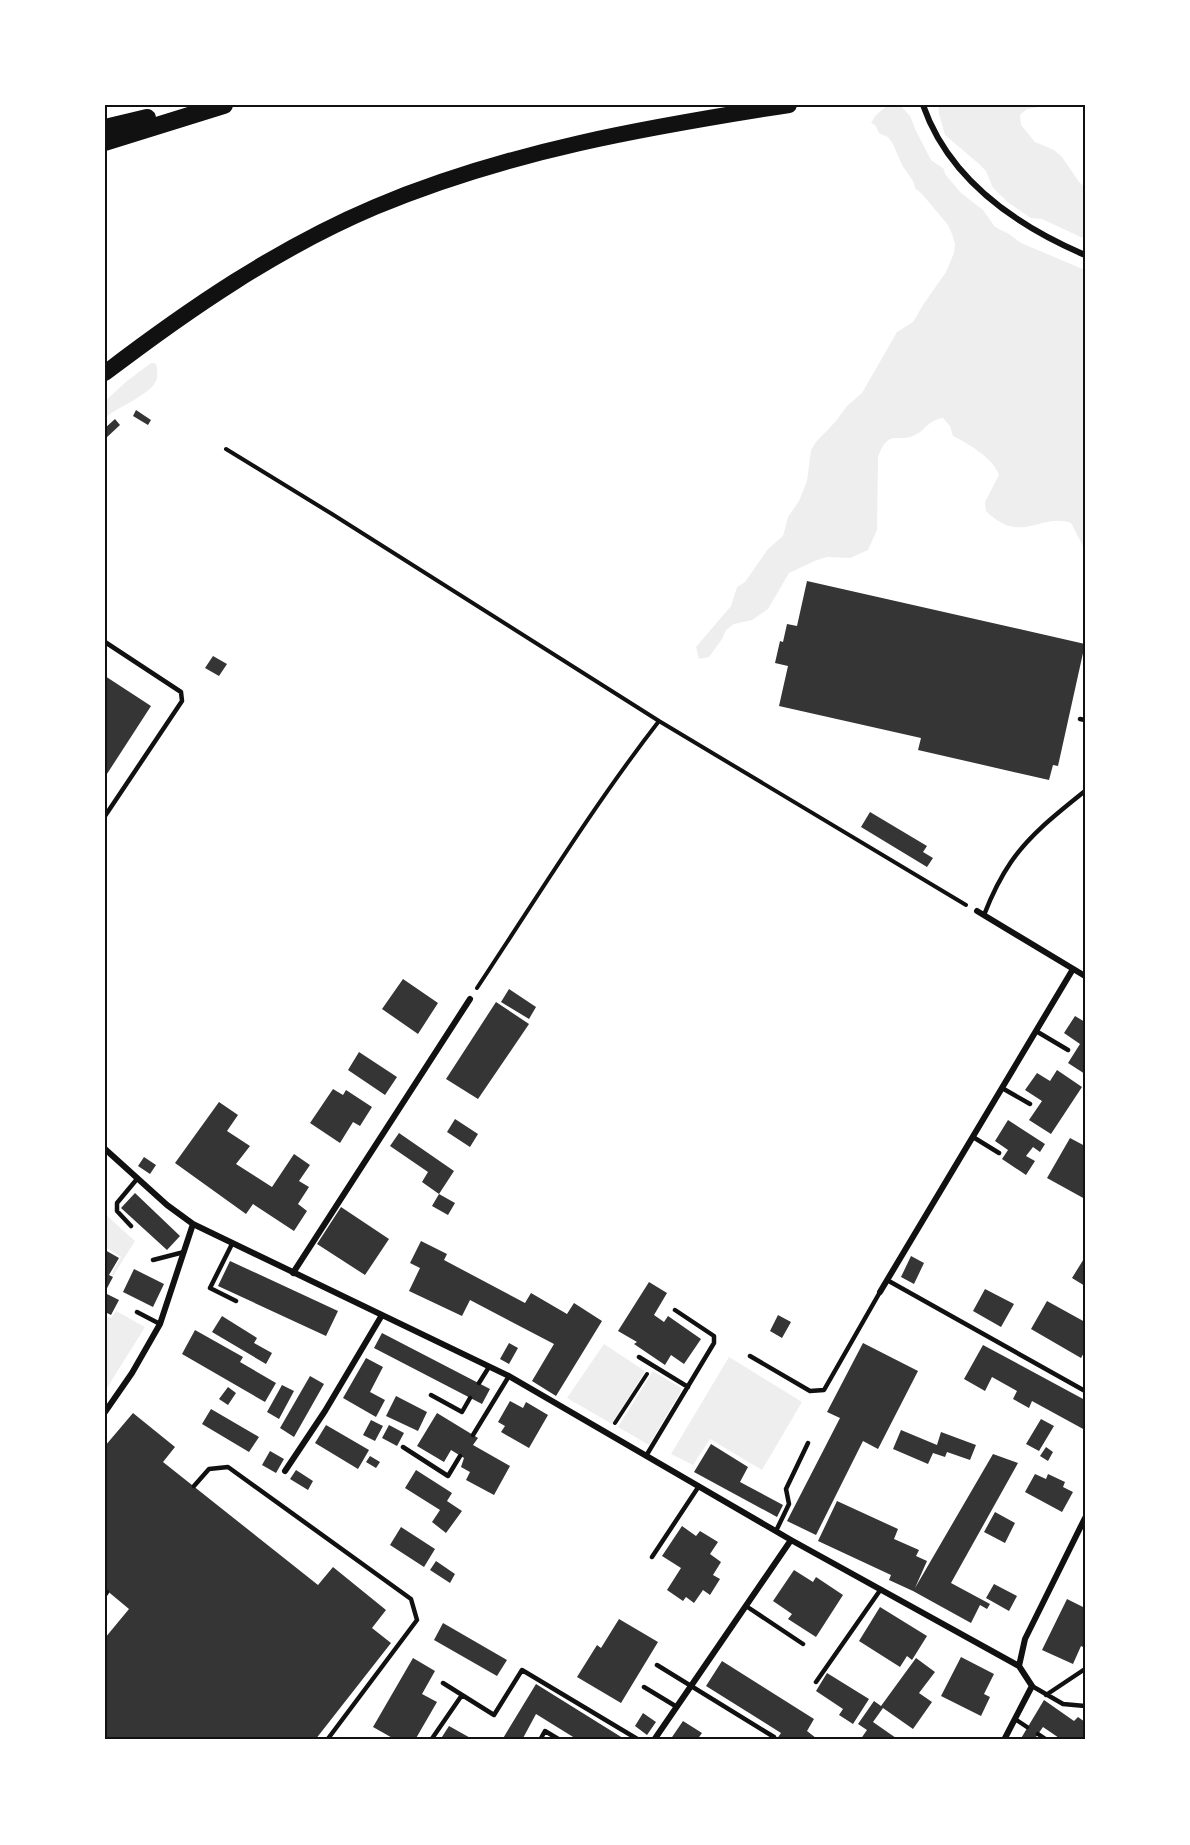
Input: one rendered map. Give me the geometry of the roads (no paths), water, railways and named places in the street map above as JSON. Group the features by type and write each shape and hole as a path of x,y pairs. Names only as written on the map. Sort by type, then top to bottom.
{"highway":[{"path":"105,128 200,105"},
{"path":"105,142 224,105"},
{"path":"105,373 168,324 260,266 323,231 376,207 473,171 590,140 686,121 789,105"}],"street":[{"path":"923,105 927,118 956,166 990,200 1040,233 1085,255"},
{"path":"977,911 1085,976"},
{"path":"880,1292 1073,969"},
{"path":"293,1273 470,999"},
{"path":"105,1149 137,1179 193,1224 509,1376 791,1540 1019,1666 1032,1686 1004,1740"},
{"path":"105,1412 132,1373 160,1324 193,1224"},
{"path":"285,1471 325,1411 382,1315"},
{"path":"1019,1666 1025,1639 1085,1518"},
{"path":"654,1740 791,1540"}],"lane":[{"path":"105,642 181,692 182,701 105,816"},
{"path":"984,915 993,892 1012,860 1047,822 1085,791"},
{"path":"1036,1031 1068,1050"},
{"path":"1002,1088 1030,1104"},
{"path":"973,1137 999,1153"},
{"path":"131,1226 117,1211 117,1203 137,1179"},
{"path":"232,1244 210,1288 236,1301"},
{"path":"153,1260 184,1252"},
{"path":"887,1280 1085,1391"},
{"path":"750,1356 810,1391 824,1390 880,1292"},
{"path":"646,1456 714,1342 714,1336 675,1310"},
{"path":"137,1312 160,1324"},
{"path":"639,1357 688,1387"},
{"path":"479,1383 489,1367"},
{"path":"473,1435 509,1376"},
{"path":"431,1395 462,1412 470,1398"},
{"path":"776,1531 789,1504 786,1489 808,1443"},
{"path":"403,1447 448,1476 460,1456"},
{"path":"194,1486 209,1469 228,1467 411,1599 417,1620 327,1740"},
{"path":"652,1557 699,1486"},
{"path":"816,1682 880,1589"},
{"path":"746,1606 803,1644"},
{"path":"657,1665 774,1737 772,1740"},
{"path":"1046,1695 1085,1669"},
{"path":"443,1683 494,1715 522,1670 639,1740"},
{"path":"1032,1686 1063,1704 1085,1706"},
{"path":"644,1687 677,1707"},
{"path":"431,1740 462,1695"},
{"path":"1015,1719 1027,1727"},
{"path":"540,1740 545,1731 560,1740"},
{"path":"1038,1734 1047,1740"}]}
